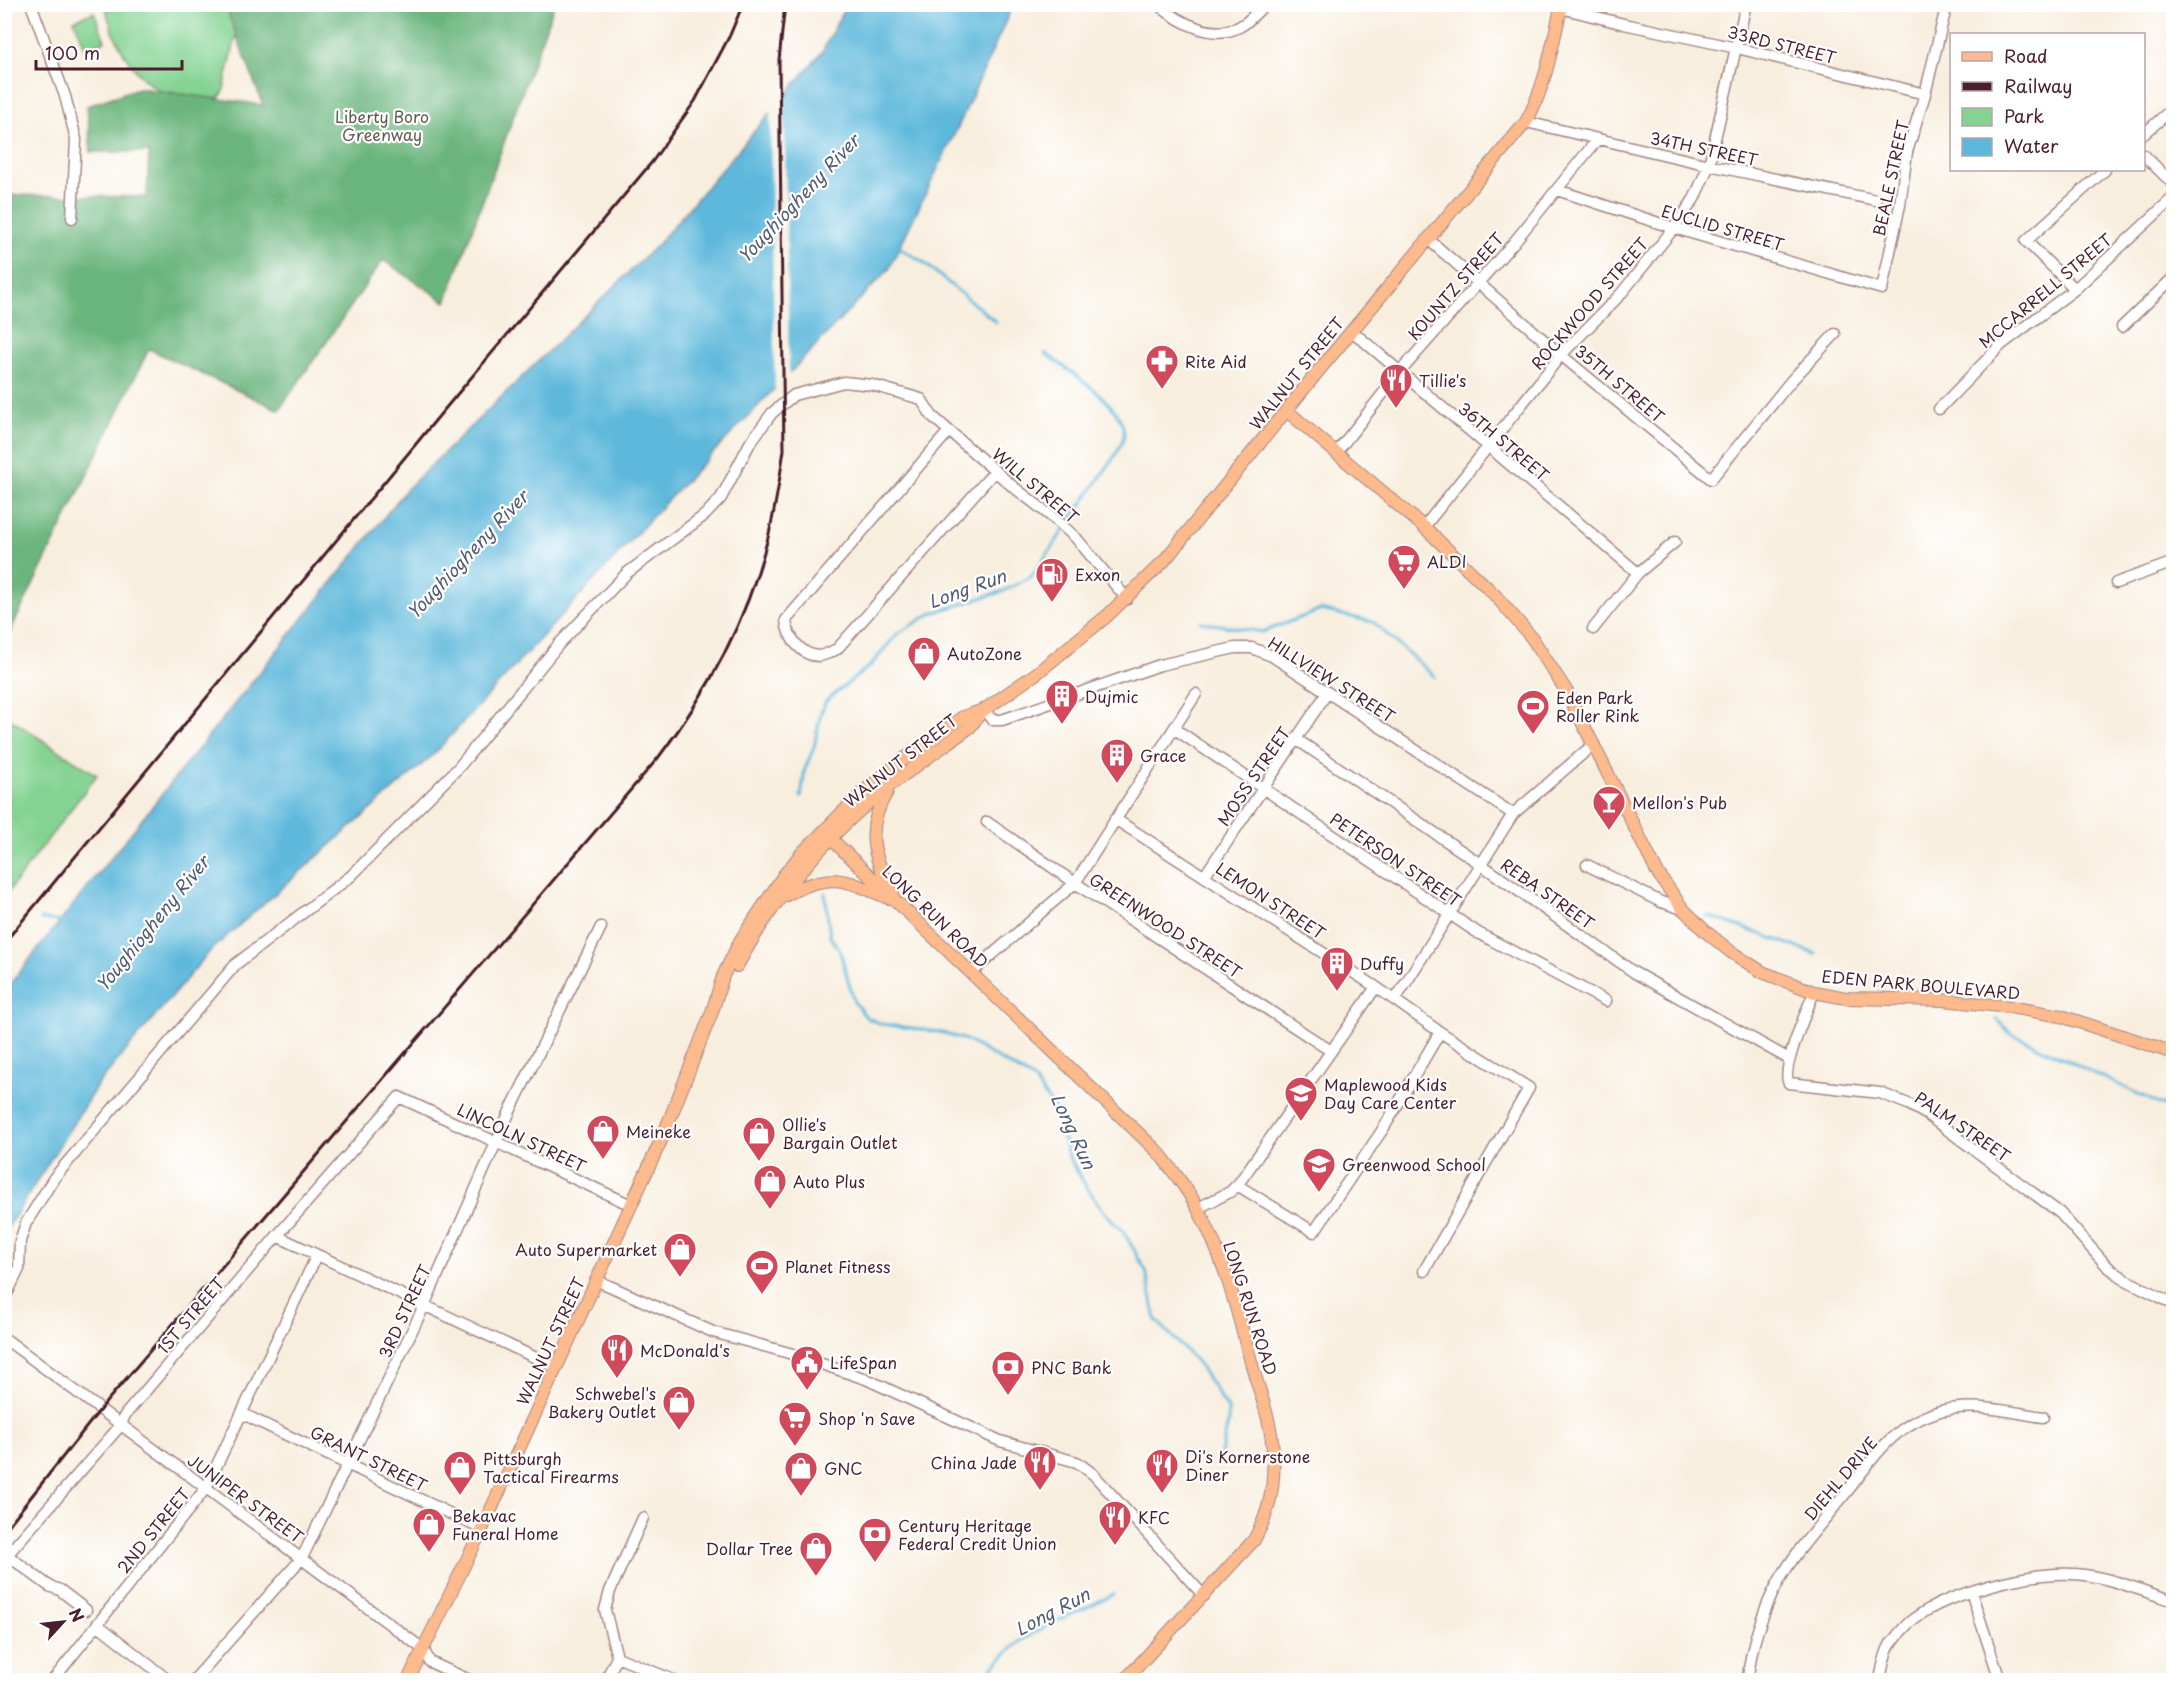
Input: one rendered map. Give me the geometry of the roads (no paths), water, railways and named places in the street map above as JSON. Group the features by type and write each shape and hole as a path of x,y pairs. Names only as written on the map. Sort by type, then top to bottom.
{"main road":[{"name":"WALNUT STREET","path":"408,1680 482,1529 663,1136 712,1012 723,976 740,941 784,875 802,853 970,727 984,710 1060,656 1127,599 1170,554 1526,122 1536,104 1545,79 1561,6"},
{"name":"EDEN PARK BOULEVARD","path":"1287,411 1424,527 1494,594 1532,638 1568,692 1658,872 1683,909 1731,952 1762,972 1814,992 1846,998 1943,1000 2010,1007 2061,1016 2174,1053"},
{"name":"WALNUT STREET","path":"712,1012 744,953 780,898 861,794 900,762 963,717 984,710"},
{"path":"892,784 880,805 873,829 874,850 881,871 898,903"},
{"name":"LONG RUN ROAD","path":"827,835 1159,1153 1198,1208 1232,1292 1274,1450 1272,1500 1265,1522 1254,1540 1125,1680"},
{"path":"780,898 806,884 826,880 843,880 898,903"}],"street":[{"path":"31,4 65,96 76,139 72,218"},
{"path":"1157,4 1197,30 1226,32 1243,25 1265,4"},
{"name":"ROCKWOOD STREET","path":"1424,527 1562,355 1620,295 1674,228 1694,199 1709,165 1746,4"},
{"name":"BEALE STREET","path":"1882,289 1900,205 1908,152 1947,4"},
{"name":"33RD STREET","path":"1561,6 1624,24 1737,48 1925,94"},
{"path":"2145,133 2174,107"},
{"name":"34TH STREET","path":"1526,122 1709,165 1876,200"},
{"name":"KOUNTZ STREET","path":"1336,453 1400,372 1557,190 1597,140"},
{"path":"2145,156 2174,185"},
{"path":"2075,289 2026,241 2104,171"},
{"name":"EUCLID STREET","path":"1557,190 1674,228 1882,289"},
{"name":"MCCARRELL STREET","path":"1939,409 2001,345 2075,289 2172,201"},
{"name":"35TH STREET","path":"1428,239 1562,355 1711,479 1791,381 1835,334"},
{"path":"2122,327 2174,277"},
{"name":"36TH STREET","path":"1352,331 1638,573"},
{"name":"WILL STREET","path":"4,1300 19,1269 20,1241 26,1223 54,1178 236,964 351,876 459,767 559,644 627,573 705,514 721,498 750,443 772,413 794,395 844,382 872,384 921,399 932,416 1076,538 1127,599"},
{"path":"949,431 786,620 789,636 804,650 817,656 837,649 995,471"},
{"path":"1593,629 1638,573 1675,542"},
{"path":"2115,583 2174,562"},
{"name":"HILLVIEW STREET","path":"984,710 992,720 1002,720 1160,665 1235,648 1262,650 1513,813"},
{"name":"MOSS STREET","path":"1205,875 1327,693"},
{"path":"971,973 1075,883 1196,694"},
{"name":"PETERSON STREET","path":"1175,729 1478,933 1606,1001"},
{"name":"REBA STREET","path":"1296,739 1482,865 1635,973 1789,1059"},
{"path":"1395,1000 1513,813 1594,744"},
{"name":"LEMON STREET","path":"1116,819 1528,1088 1424,1271"},
{"name":"GREENWOOD STREET","path":"987,822 1075,883 1331,1051"},
{"path":"1587,865 1661,902 1683,909"},
{"name":"3RD STREET","path":"194,1680 302,1558 424,1306 510,1111 601,927"},
{"path":"1198,1208 1237,1185 1376,987"},
{"name":"PALM STREET","path":"1814,992 1789,1059 1786,1080 1792,1085 1880,1094 1908,1104 1926,1114 2060,1213 2107,1266 2126,1280 2174,1304"},
{"path":"1237,1185 1314,1232 1385,1126 1440,1032"},
{"name":"LINCOLN STREET","path":"399,1097 632,1205"},
{"name":"1ST STREET","path":"86,1610 7,1555 121,1425 125,1415 277,1236 399,1097"},
{"path":"277,1236 555,1367"},
{"name":"2ND STREET","path":"53,1680 207,1488 317,1255"},
{"path":"596,1280 713,1332 789,1353 866,1380 1000,1441 1077,1462 1093,1474 1204,1596"},
{"name":"JUNIPER STREET","path":"4,1338 423,1649 430,1662 469,1680"},
{"name":"DIEHL DRIVE","path":"1748,1680 1749,1665 1765,1610 1780,1580 1803,1545 1871,1461 1901,1430 1918,1419 1939,1411 1970,1406 2043,1417"},
{"name":"GRANT STREET","path":"243,1414 482,1529"},
{"path":"606,1680 617,1657 605,1610 610,1591 643,1518"},
{"path":"1880,1680 1889,1646 1914,1619 1942,1603 1971,1592 2031,1576 2073,1574 2106,1579 2174,1601"},
{"path":"1971,1592 2000,1680"},
{"path":"97,1624 168,1680"},
{"path":"617,1657 673,1680"}],"water":[{"name":"Youghiogheny River","path":"846,5 1013,5 959,125 889,269 667,501 434,754 211,950 98,1084 5,1232 5,990 406,490 658,244 822,52"}],"waterway":[{"name":"Long Run","path":"898,247 923,262 996,322"},
{"name":"Long Run","path":"801,797 805,769 814,747 821,713 826,701 872,664 897,634 932,613 1004,591 1032,576 1115,456 1124,434 1122,423 1115,411 1080,378 1045,353"},
{"path":"1201,622 1262,632 1321,610 1373,622 1435,677"},
{"name":"Long Run","path":"825,893 830,936 840,951 854,1002 867,1018 882,1024 939,1032 966,1040 1033,1079 1053,1107 1069,1157 1101,1208 1125,1234 1146,1271 1156,1320 1196,1361 1228,1409 1228,1423 1219,1462"},
{"path":"1707,917 1816,954"},
{"path":"41,919 63,922"},
{"path":"1997,1019 2010,1033 2174,1111"},
{"name":"Long Run","path":"981,1680 1021,1641 1113,1594"}],"railway":[{"path":"4,943 652,162 695,101 730,35 743,4"},
{"path":"4,1531 107,1401 658,758 693,709 736,630 766,545 784,450 779,60 785,4"}],"place":[{"name":"Rite Aid","path":"1162,390"},
{"name":"Tillie's","path":"1396,409"},
{"name":"ALDI","path":"1404,590"},
{"name":"Exxon","path":"1052,603"},
{"name":"AutoZone","path":"924,682"},
{"name":"Dujmic","path":"1062,725"},
{"name":"Eden Park Roller Rink","path":"1533,735"},
{"name":"Grace","path":"1117,784"},
{"name":"Mellon's Pub","path":"1609,831"},
{"name":"Duffy","path":"1337,992"},
{"name":"Maplewood Kids Day Care Center","path":"1301,1122"},
{"name":"Meineke","path":"603,1160"},
{"name":"Ollie's Bargain Outlet","path":"759,1162"},
{"name":"Greenwood School","path":"1319,1193"},
{"name":"Auto Plus","path":"770,1210"},
{"name":"Auto Supermarket","path":"680,1278"},
{"name":"Planet Fitness","path":"762,1295"},
{"name":"McDonald's","path":"617,1379"},
{"name":"LifeSpan","path":"807,1391"},
{"name":"PNC Bank","path":"1008,1396"},
{"name":"Schwebel's Bakery Outlet","path":"679,1431"},
{"name":"Shop 'n Save","path":"795,1447"},
{"name":"China Jade","path":"1040,1491"},
{"name":"Di's Kornerstone Diner","path":"1162,1494"},
{"name":"Pittsburgh Tactical Firearms","path":"460,1496"},
{"name":"GNC","path":"801,1497"},
{"name":"KFC","path":"1115,1546"},
{"name":"Bekavac Funeral Home","path":"429,1553"},
{"name":"Century Heritage Federal Credit Union","path":"875,1563"},
{"name":"Dollar Tree","path":"816,1577"}],"park label":[{"name":"Liberty Boro Greenway","path":"382,125"}]}
